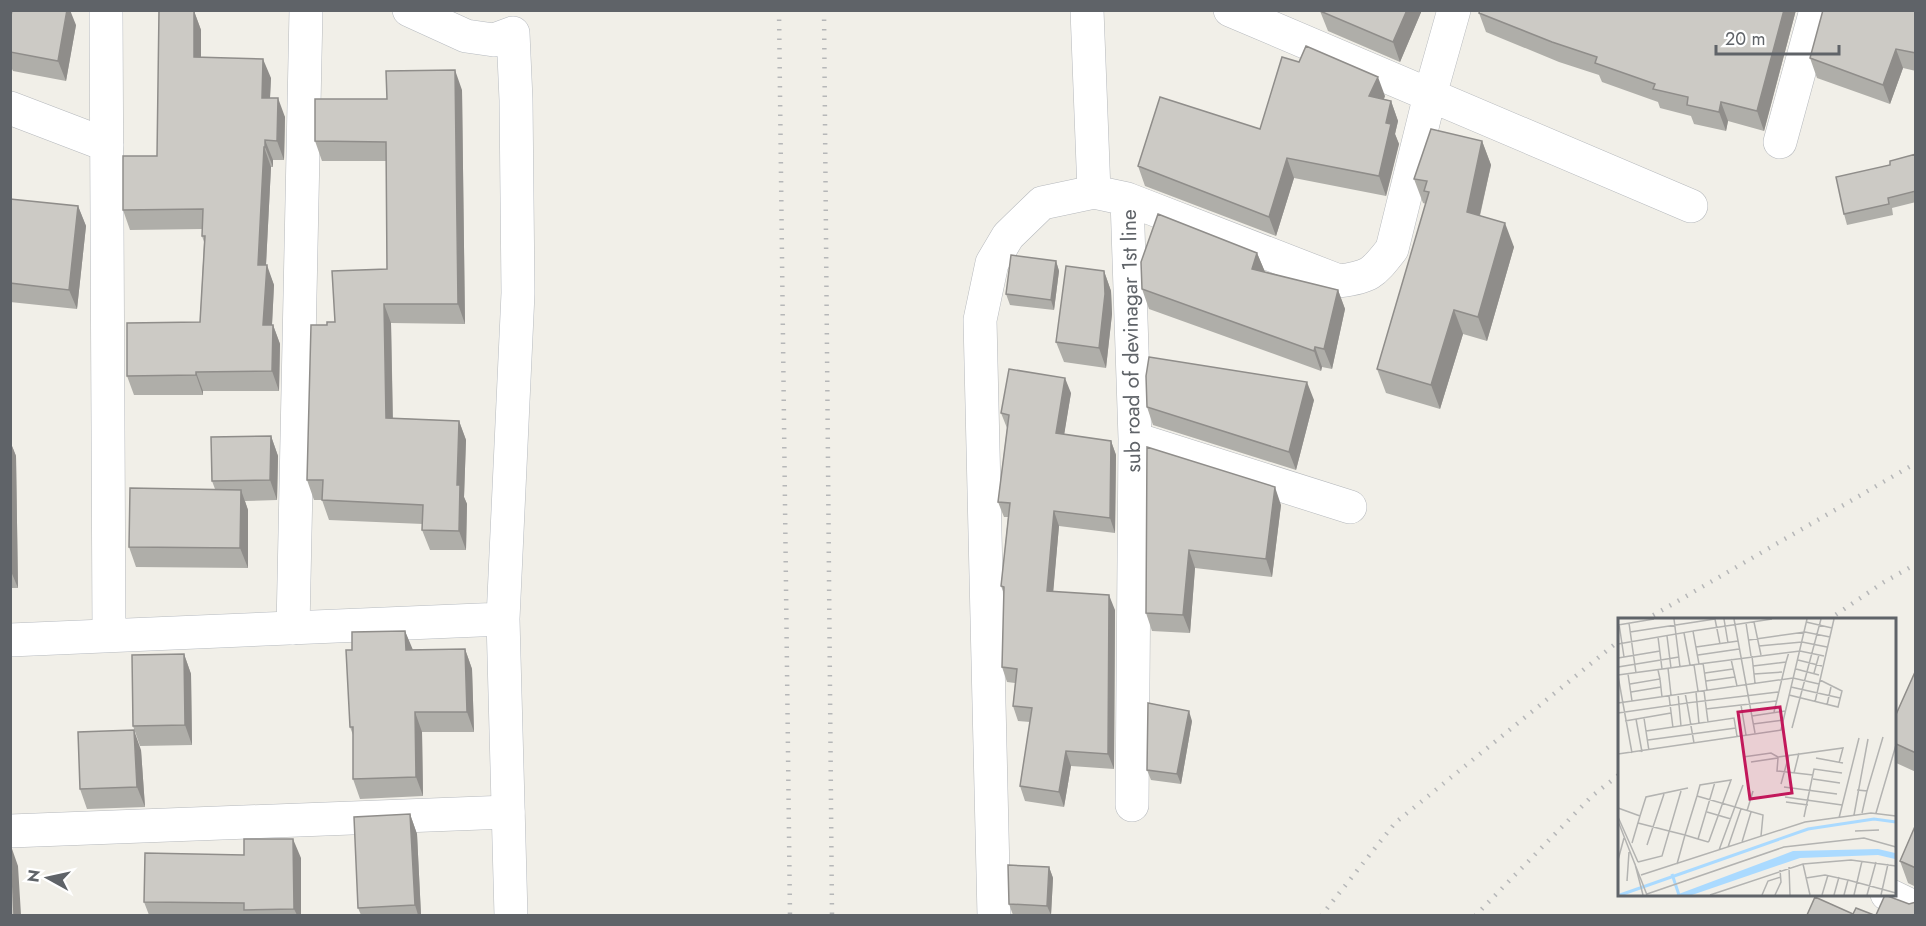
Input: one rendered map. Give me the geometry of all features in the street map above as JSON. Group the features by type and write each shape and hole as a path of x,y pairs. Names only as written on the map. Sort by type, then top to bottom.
{"street":[{"path":"106,10 110,635"},
{"path":"292,628 306,10"},
{"path":"409,10 466,36 494,40 513,33 518,293 503,619 511,915"},
{"path":"1087,10 1094,192"},
{"path":"1230,10 1691,206"},
{"name":"sub road of devinagar 1st line","path":"1132,805 1135,439 1127,200 1339,281 1362,278 1376,270 1392,249 1430,95 1454,10"},
{"path":"1780,142 1816,10"},
{"path":"10,108 107,145"},
{"path":"994,915 980,320 992,263 1008,236 1042,203 1094,192 1127,200"},
{"path":"1135,439 1350,507"},
{"path":"10,640 503,619"},
{"path":"10,831 508,812"},
{"path":"1891,896 1916,908"}],"building":[{"path":"12,10 67,10 58,61 10,52"},
{"path":"159,10 194,11 194,57 263,59 262,98 278,98 277,141 265,140 264,147 258,265 267,265 263,325 273,325 272,371 127,376 127,323 200,322 205,236 202,236 203,209 123,210 123,156 157,156"},
{"path":"1321,10 1407,10 1393,42"},
{"path":"1480,10 1784,10 1757,111 1721,102 1719,112 1687,105 1688,97 1653,89 1655,84 1595,63 1597,57 1479,13"},
{"path":"1823,10 1916,10 1916,53 1896,49 1883,85 1810,58"},
{"path":"1306,46 1378,77 1369,96 1391,101 1386,123 1391,124 1379,176 1287,158 1269,217 1138,166 1160,97 1260,129 1282,57 1299,62"},
{"path":"455,70 458,304 384,304 386,418 459,421 457,485 460,485 459,531 422,530 423,505 322,500 323,480 307,480 311,325 327,325 327,322 335,322 332,271 387,269 386,142 315,141 315,99 387,99 386,71"},
{"path":"1431,129 1482,141 1467,212 1505,223 1478,317 1454,310 1431,385 1377,369 1429,192 1424,191 1427,181 1414,179"},
{"path":"1916,154 1916,191 1888,198 1889,204 1844,214 1836,177 1890,165 1890,161"},
{"path":"10,199 78,206 69,290 10,283"},
{"path":"1158,214 1257,253 1252,269 1338,290 1324,349 1315,347 1314,351 1142,289 1141,262"},
{"path":"1011,255 1056,261 1051,300 1006,294"},
{"path":"1066,266 1104,271 1105,294 1099,348 1056,342"},
{"path":"1149,357 1307,382 1289,452 1147,407 1146,376"},
{"path":"1009,369 1065,378 1056,433 1111,441 1110,518 1054,511 1047,591 1109,595 1108,754 1066,751 1059,792 1020,786 1032,708 1013,706 1017,669 1002,667 1004,587 1001,586 1010,503 998,502 1009,415 1001,413"},
{"path":"271,436 270,480 212,481 211,437"},
{"path":"1147,447 1275,487 1266,559 1189,550 1183,615 1146,613"},
{"path":"130,488 241,490 240,548 129,547"},
{"path":"405,631 406,650 465,649 467,712 415,712 416,777 353,779 353,727 350,727 346,650 352,650 352,632"},
{"path":"184,654 185,725 133,726 132,655"},
{"path":"1915,672 1916,753 1896,744 1896,715"},
{"path":"1148,703 1189,711 1177,774 1147,770"},
{"path":"134,730 137,787 80,789 78,732"},
{"path":"410,814 415,905 358,908 354,817"},
{"path":"1916,824 1916,868 1900,861"},
{"path":"244,839 293,839 294,909 244,910 244,903 144,902 145,853 244,855"},
{"path":"11,846 14,915 10,915"},
{"path":"1008,865 1049,867 1047,906 1009,904"},
{"path":"1885,896 1909,904 1916,902 1916,915 1876,915"},
{"path":"1815,897 1853,914 1856,908 1874,915 1807,915"}],"railway":[{"path":"779,10 790,916"},
{"path":"824,10 832,916"},
{"path":"1648,618 1916,463"},
{"path":"1831,618 1884,582 1916,564"},
{"path":"1321,916 1395,823 1618,642"},
{"path":"1475,916 1592,796 1618,776"}]}
